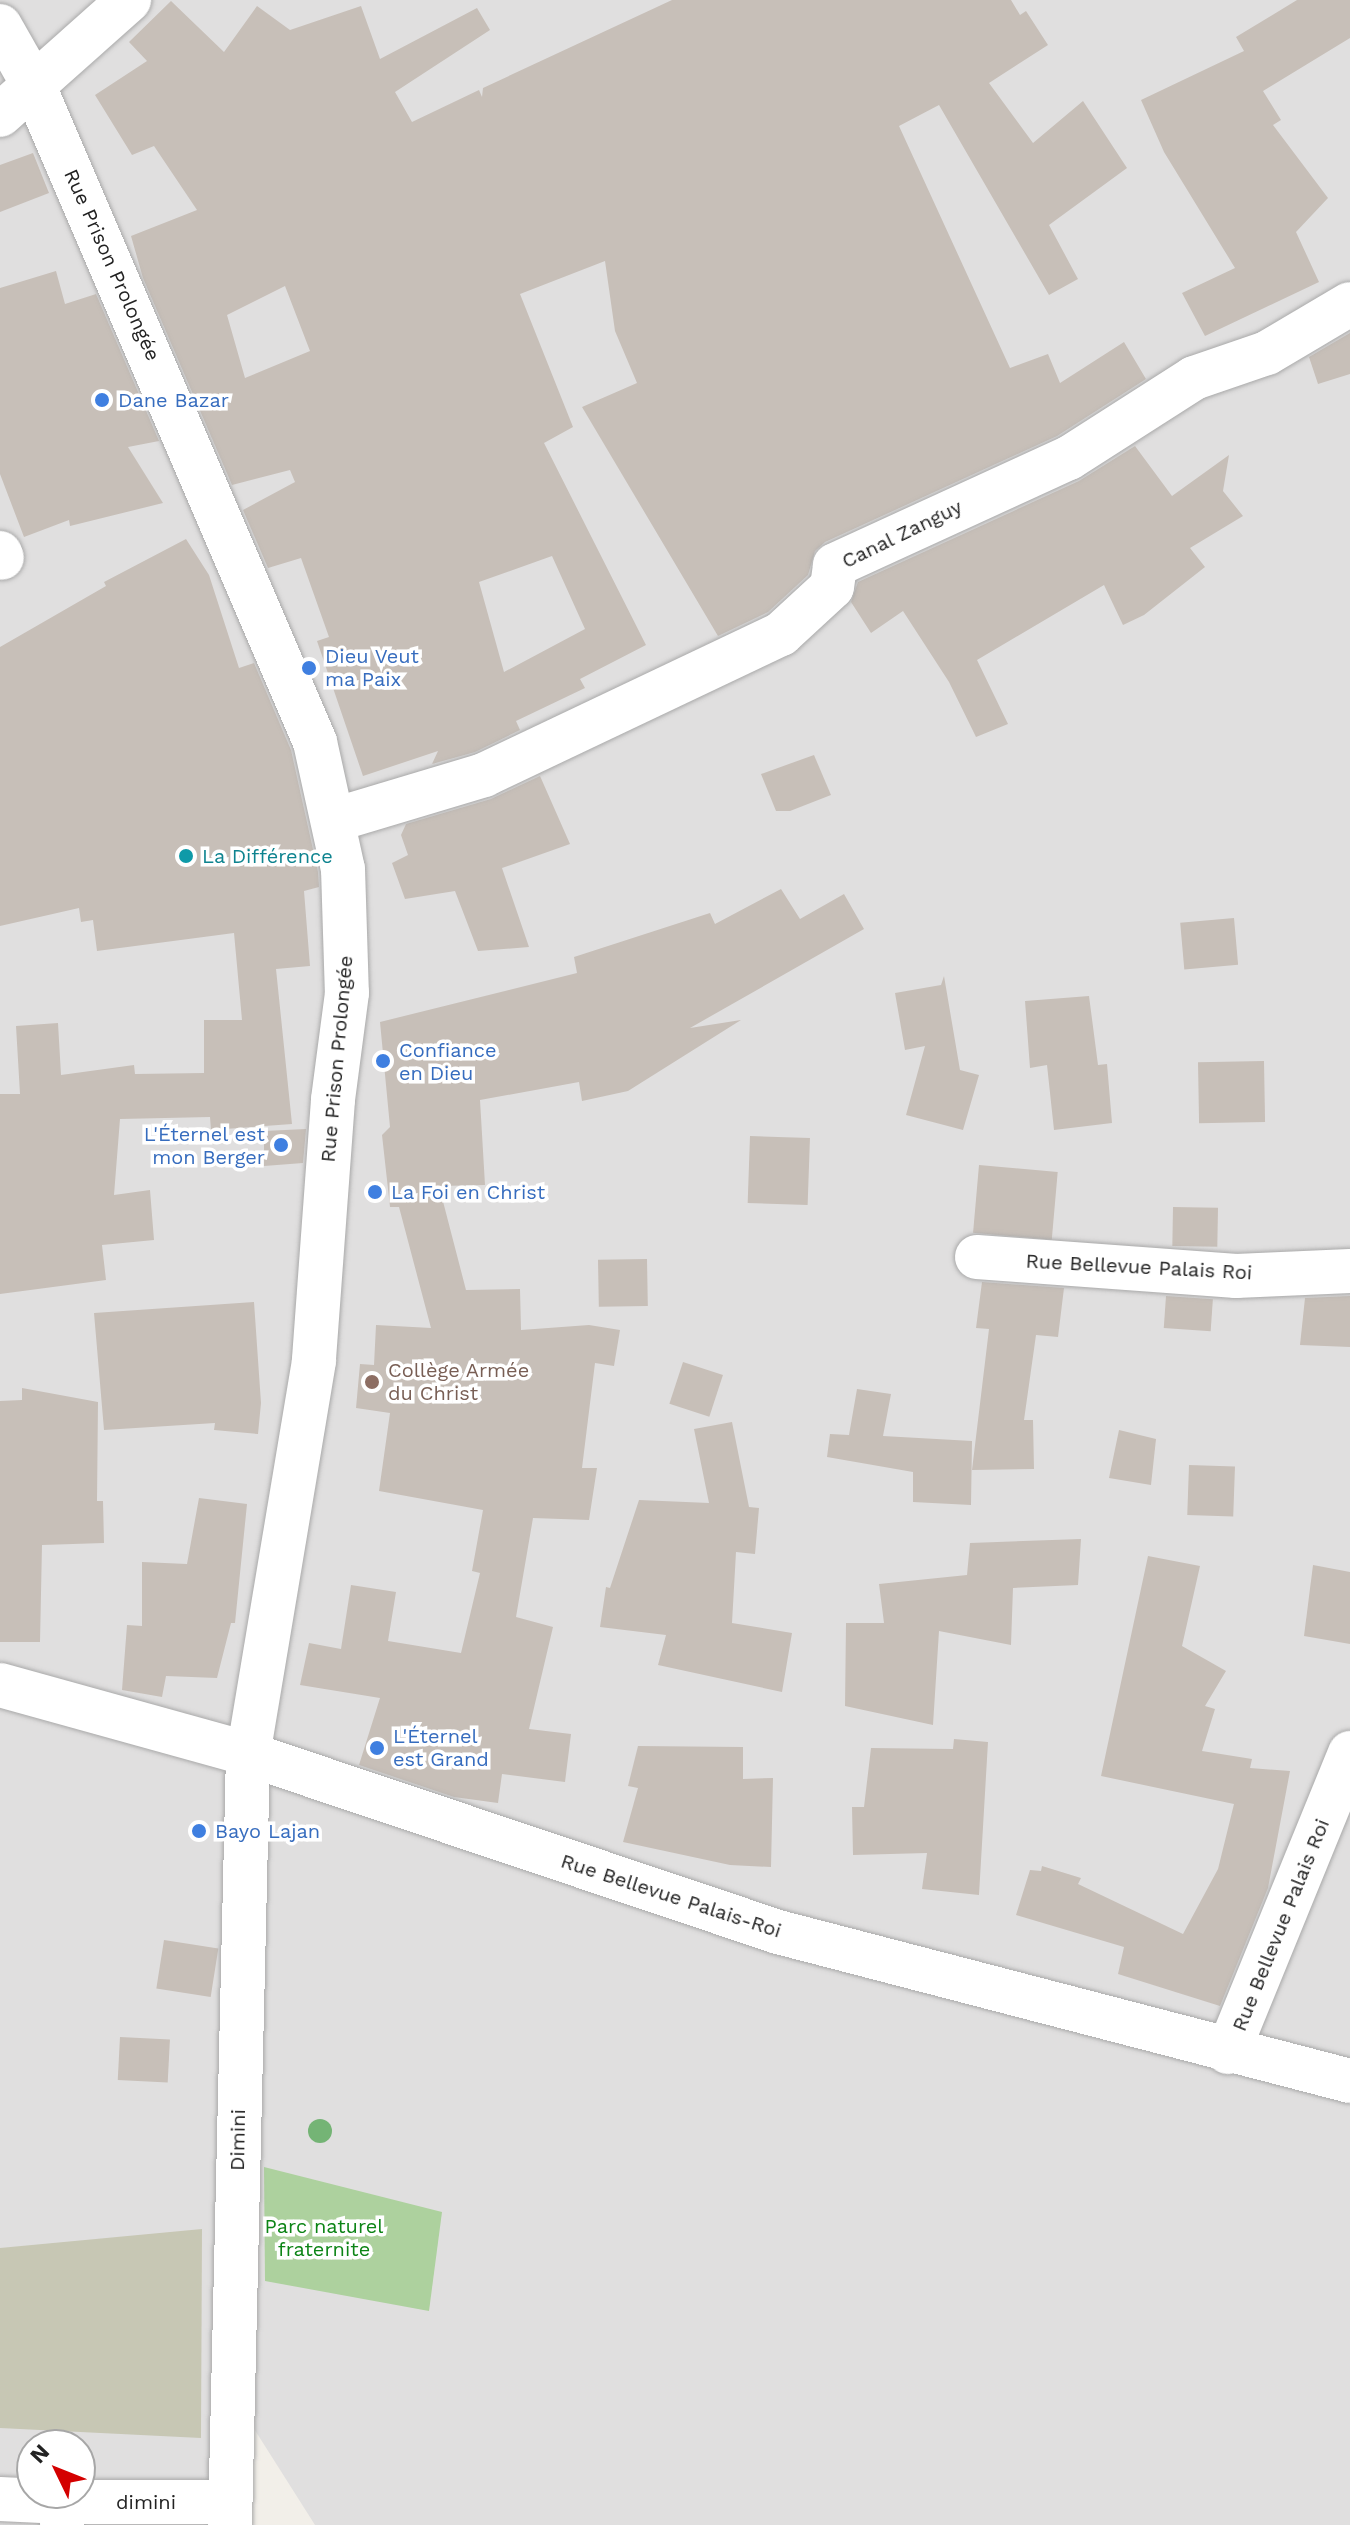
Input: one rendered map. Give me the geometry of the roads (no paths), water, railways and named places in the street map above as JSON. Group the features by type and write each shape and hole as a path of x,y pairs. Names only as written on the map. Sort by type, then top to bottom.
{"street":[{"path":"0,115 129,0"},
{"name":"Rue Prison Prolongée","path":"0,26 33,84 315,742 343,869 347,993 333,1100 314,1361 248,1754"},
{"name":"Canal Zanguy","path":"334,820 484,775 781,634 832,587 835,565 1069,458 1194,378 1267,353 1350,304"},
{"name":"Rue Bellevue Palais Roi","path":"977,1257 1236,1276 1350,1271"},
{"name":"Rue Bellevue Palais-Roi","path":"0,1685 248,1754 778,1932 1228,2052 1350,2081"},
{"name":"Rue Bellevue Palais Roi","path":"1228,2052 1350,1753"},
{"name":"Dimini","path":"229,2513 248,1754"},
{"name":"dimini","path":"0,2499 63,2513 229,2513"}],"place":[{"name":"Dane Bazar","path":"102,400"},
{"name":"Dieu Veut ma Paix","path":"309,668"},
{"name":"La Différence","path":"186,856"},
{"name":"Confiance en Dieu","path":"383,1061"},
{"name":"L'Éternel est mon Berger","path":"281,1145"},
{"name":"La Foi en Christ","path":"375,1192"},
{"name":"Collège Armée du Christ","path":"372,1382"},
{"name":"L'Éternel est Grand","path":"377,1748"},
{"name":"Bayo Lajan","path":"199,1831"}],"park label":[{"name":"Parc naturel fraternite","path":"324,2238"}]}
